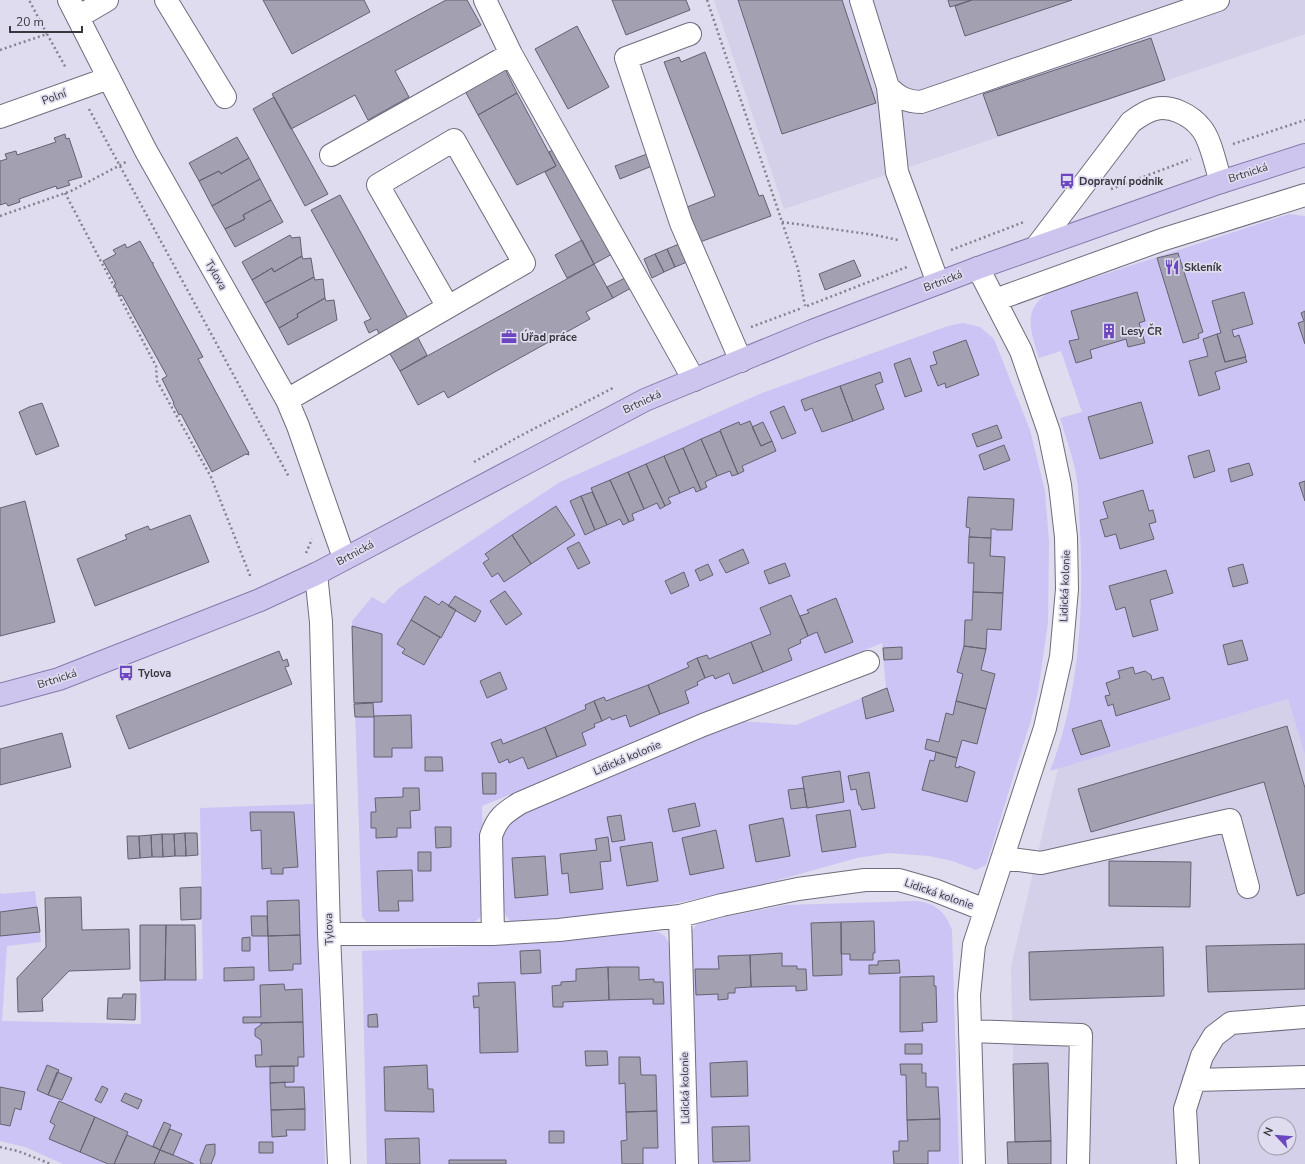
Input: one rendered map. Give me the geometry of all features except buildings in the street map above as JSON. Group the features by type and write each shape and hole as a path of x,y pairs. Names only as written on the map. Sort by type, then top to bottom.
{"main road":[{"name":"Brtnická","path":"0,695 66,677 260,600 316,574 645,400 978,268 1220,182 1305,155"}],"street":[{"path":"73,9 107,0"},
{"path":"166,0 225,96"},
{"path":"485,0 511,54 694,380"},
{"path":"861,0 888,87 897,172 938,283"},
{"path":"888,87 896,95 910,102 921,102 1218,0"},
{"name":"Tylova","path":"73,9 146,151 287,400 298,426 344,558"},
{"path":"690,34 626,58 681,223 741,361"},
{"path":"331,155 511,54"},
{"name":"Polní","path":"0,117 109,78"},
{"path":"1038,246 1131,122 1143,113 1155,108 1168,108 1180,112 1202,128 1220,182"},
{"path":"287,400 448,307 524,263 454,140 378,185 448,307"},
{"path":"995,300 1161,240 1305,195"},
{"name":"Lidická kolonie","path":"974,1164 970,995 974,945 984,910 1045,728 1061,657 1067,589 1066,538 1060,485 1049,432 1021,351 978,268"},
{"name":"Tylova","path":"316,574 321,622 329,934 339,1164"},
{"name":"Lidická kolonie","path":"493,934 491,836 495,824 503,814 520,803 703,725 868,662"},
{"path":"1002,858 1041,862 1230,820 1248,886"},
{"name":"Lidická kolonie","path":"329,934 493,934 559,930 680,916 722,905 798,889 865,880 899,880 934,890 984,910"},
{"name":"Lidická kolonie","path":"680,916 686,1164"},
{"path":"1188,1164 1185,1109 1202,1056 1214,1036 1231,1023 1305,1018"},
{"path":"971,1031 1081,1035 1078,1164"},
{"path":"1194,1080 1305,1077"}],"path":[{"path":"29,0 120,164 293,484"},
{"path":"707,0 798,270 805,306"},
{"path":"0,50 47,34"},
{"path":"0,216 65,193 146,151"},
{"path":"65,193 156,366 157,381 211,477 253,582"},
{"path":"782,222 875,235 904,242 920,251 929,259"},
{"path":"305,555 312,536"},
{"path":"0,1146 18,1151 51,1164"}],"shaded area":[{"path":"714,0 1305,0 1305,34 784,209"},
{"path":"1289,214 1305,216 1305,755 1288,699 1050,771 1060,743 1073,684 1080,622 1081,591 1079,499 1077,480 1072,456 1060,418 1082,412 1061,351 1039,358 1031,330 1032,313 1035,306 1050,292"},
{"path":"963,323 980,327 994,339 1030,430 1045,491 1049,541 1048,623 1038,691 1031,720 986,865 976,870 952,861 929,856 889,853 857,858 753,887 648,909 523,924 511,922 506,916 502,906 501,897 500,853 502,838 511,822 525,810 740,721 796,725 886,688 882,643 482,806 484,913 472,925 373,928 362,917 352,621 372,597 384,604 398,589 560,482 762,393 948,326"},
{"path":"1288,699 1305,755 1305,1164 1008,1164 1007,1142 1015,1142 1011,966 1058,768"},
{"path":"313,804 325,1164 63,1164 25,1147 0,1141 0,892 1,894 35,891 41,942 7,946 2,1021 141,1024 140,981 203,979 200,808"},
{"path":"915,901 928,903 938,909 943,913 952,930 959,1164 694,1164 691,932 697,924 786,905"},
{"path":"650,931 663,935 667,939 670,946 677,1164 367,1164 362,951 543,943"}],"place":[{"name":"Dopravní podnik","path":"1067,181"},
{"name":"Skleník","path":"1172,267"},
{"name":"Lesy ČR","path":"1109,331"},
{"name":"Úřad práce","path":"509,337"},
{"name":"Tylova","path":"126,673"}]}
